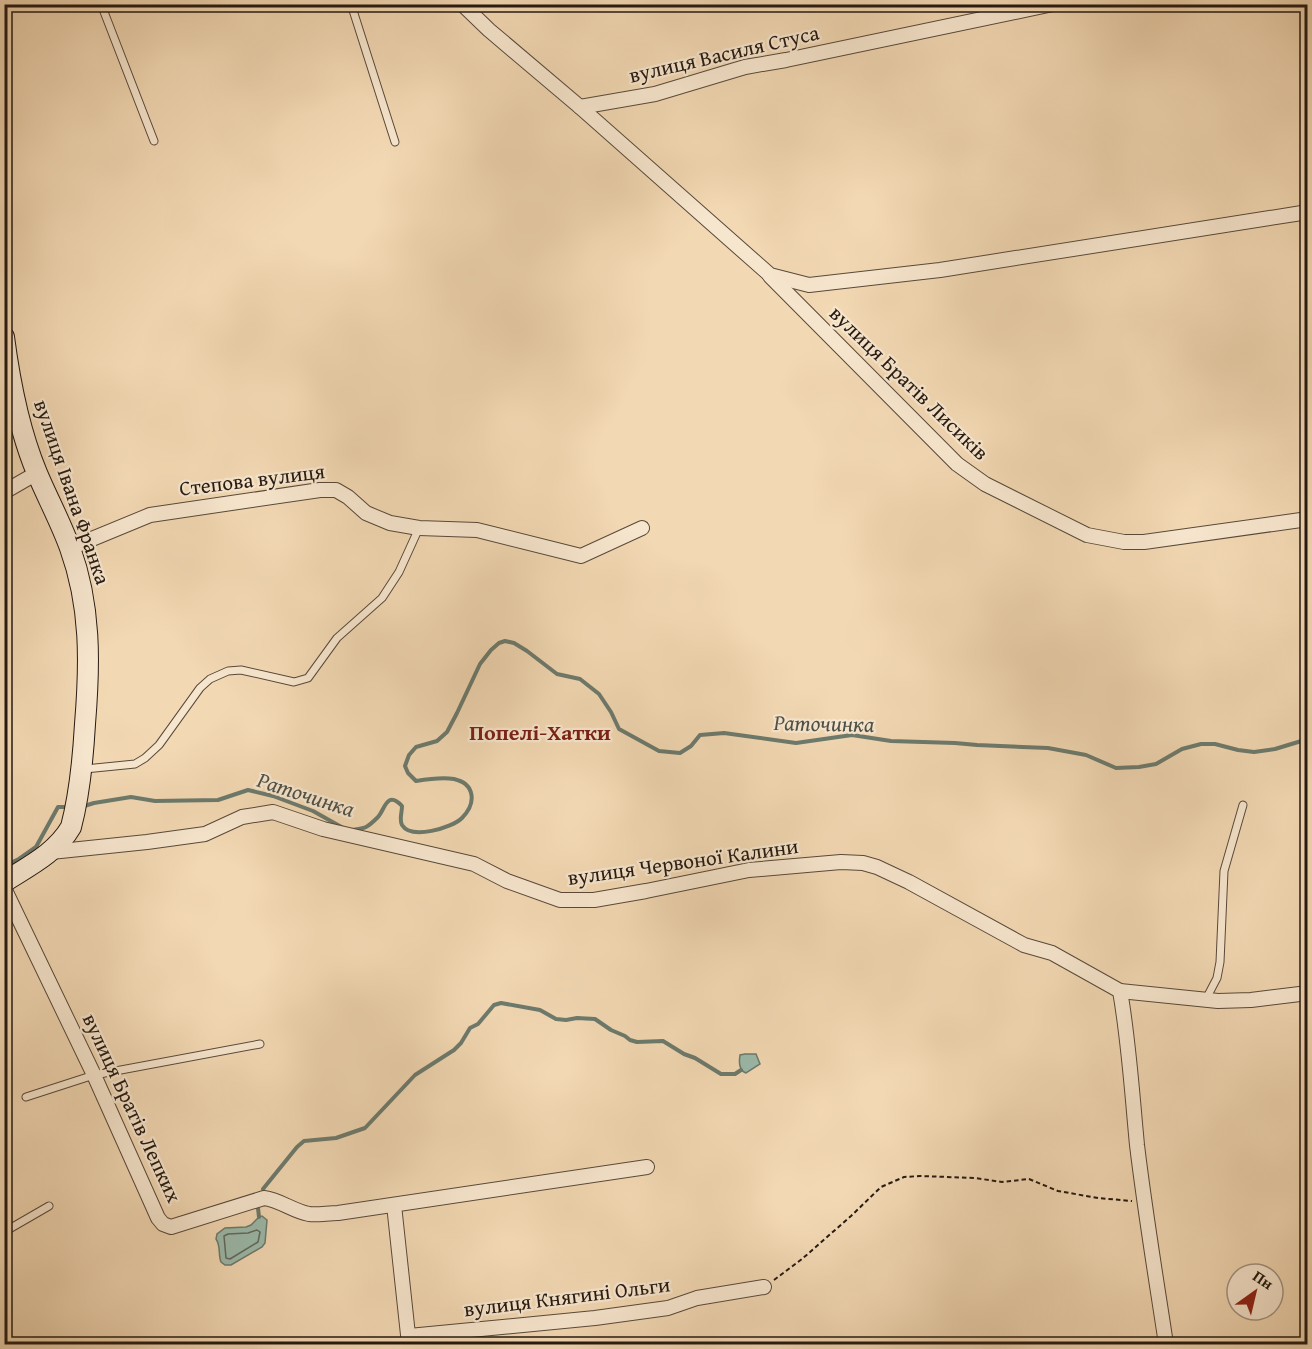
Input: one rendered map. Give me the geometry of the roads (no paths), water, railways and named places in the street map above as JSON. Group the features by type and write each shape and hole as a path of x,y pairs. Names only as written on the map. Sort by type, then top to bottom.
{"main road":[{"name":"вулиця Івана Франка","path":"4,337 20,422 37,473 70,548 81,587 88,626 89,674 81,778 71,827 51,852 4,882"}],"street":[{"name":"вулиця Братів Лисиків","path":"462,4 770,275 957,464 985,484 1087,535 1124,542 1144,543 1308,519"},
{"name":"вулиця Василя Стуса","path":"580,107 655,94 745,67 1053,4"},
{"name":"вулиця Братів Лисиків","path":"770,275 809,285 916,273 1308,212"},
{"path":"4,492 37,473"},
{"name":"Степова вулиця","path":"70,548 150,515 320,490 336,490 366,513 390,523 418,528 477,530 581,556 642,528"},
{"name":"вулиця Червоної Калини","path":"51,852 205,834 242,817 273,812 324,829 474,864 507,881 560,900 594,900 749,870 841,862 863,863 878,867 909,882 1024,945 1052,953 1120,990 1218,1001 1251,1000 1308,993"},
{"name":"вулиця Братів Лепких","path":"4,888 94,1075 158,1218 164,1224 171,1227 264,1198 275,1200 302,1212 338,1213 646,1167"},
{"path":"1120,990 1126,1023 1144,1201 1166,1344"},
{"path":"394,1205 409,1340"},
{"name":"вулиця Княгині Ольги","path":"409,1340 668,1308 697,1298 764,1287"}],"lane":[{"path":"101,4 154,141"},
{"path":"351,4 395,142"},
{"path":"81,778 135,764 145,758 159,745 200,688 210,678 228,671 241,670 294,682 308,678 337,638 382,598 399,572 418,528"},
{"path":"1206,999 1217,978 1220,962 1224,871 1243,805"},
{"path":"26,1097 94,1075 260,1044"},
{"path":"4,1232 49,1206"}],"water":[{"path":"756,1054 760,1064 746,1073 740,1068 739,1063 740,1055"},
{"path":"262,1216 267,1220 265,1243 262,1247 231,1265 221,1262 217,1234 225,1228 251,1225"}],"waterway":[{"name":"Раточинка","path":"352,830 369,825 390,800 402,806 402,825 414,832 441,829 457,822 467,813 472,795 466,785 449,778 416,781 405,766 409,755 416,747 437,741 447,732 480,664 491,650 505,641 514,643 527,651 557,674 580,679 599,694 619,729 659,751 680,753 691,746 700,735 724,733 796,743 852,735 891,741 1048,748 1086,755 1116,768 1156,764 1182,749 1201,744 1215,744 1254,752 1275,749 1308,739"},
{"name":"Раточинка","path":"81,807 131,797 155,801 218,800 248,790 273,796 313,811 345,829"},
{"name":"Раточинка","path":"4,866 36,847 58,807 71,807"},
{"path":"263,1189 304,1141 336,1138 365,1128 415,1075 454,1050 470,1028 478,1024 494,1005 501,1003 540,1010 556,1019 595,1019 630,1040 663,1041 721,1074 735,1074 741,1070"},
{"path":"258,1208 259,1217"}],"district":[{"name":"Попелі-Хатки","path":"540,732"}]}
